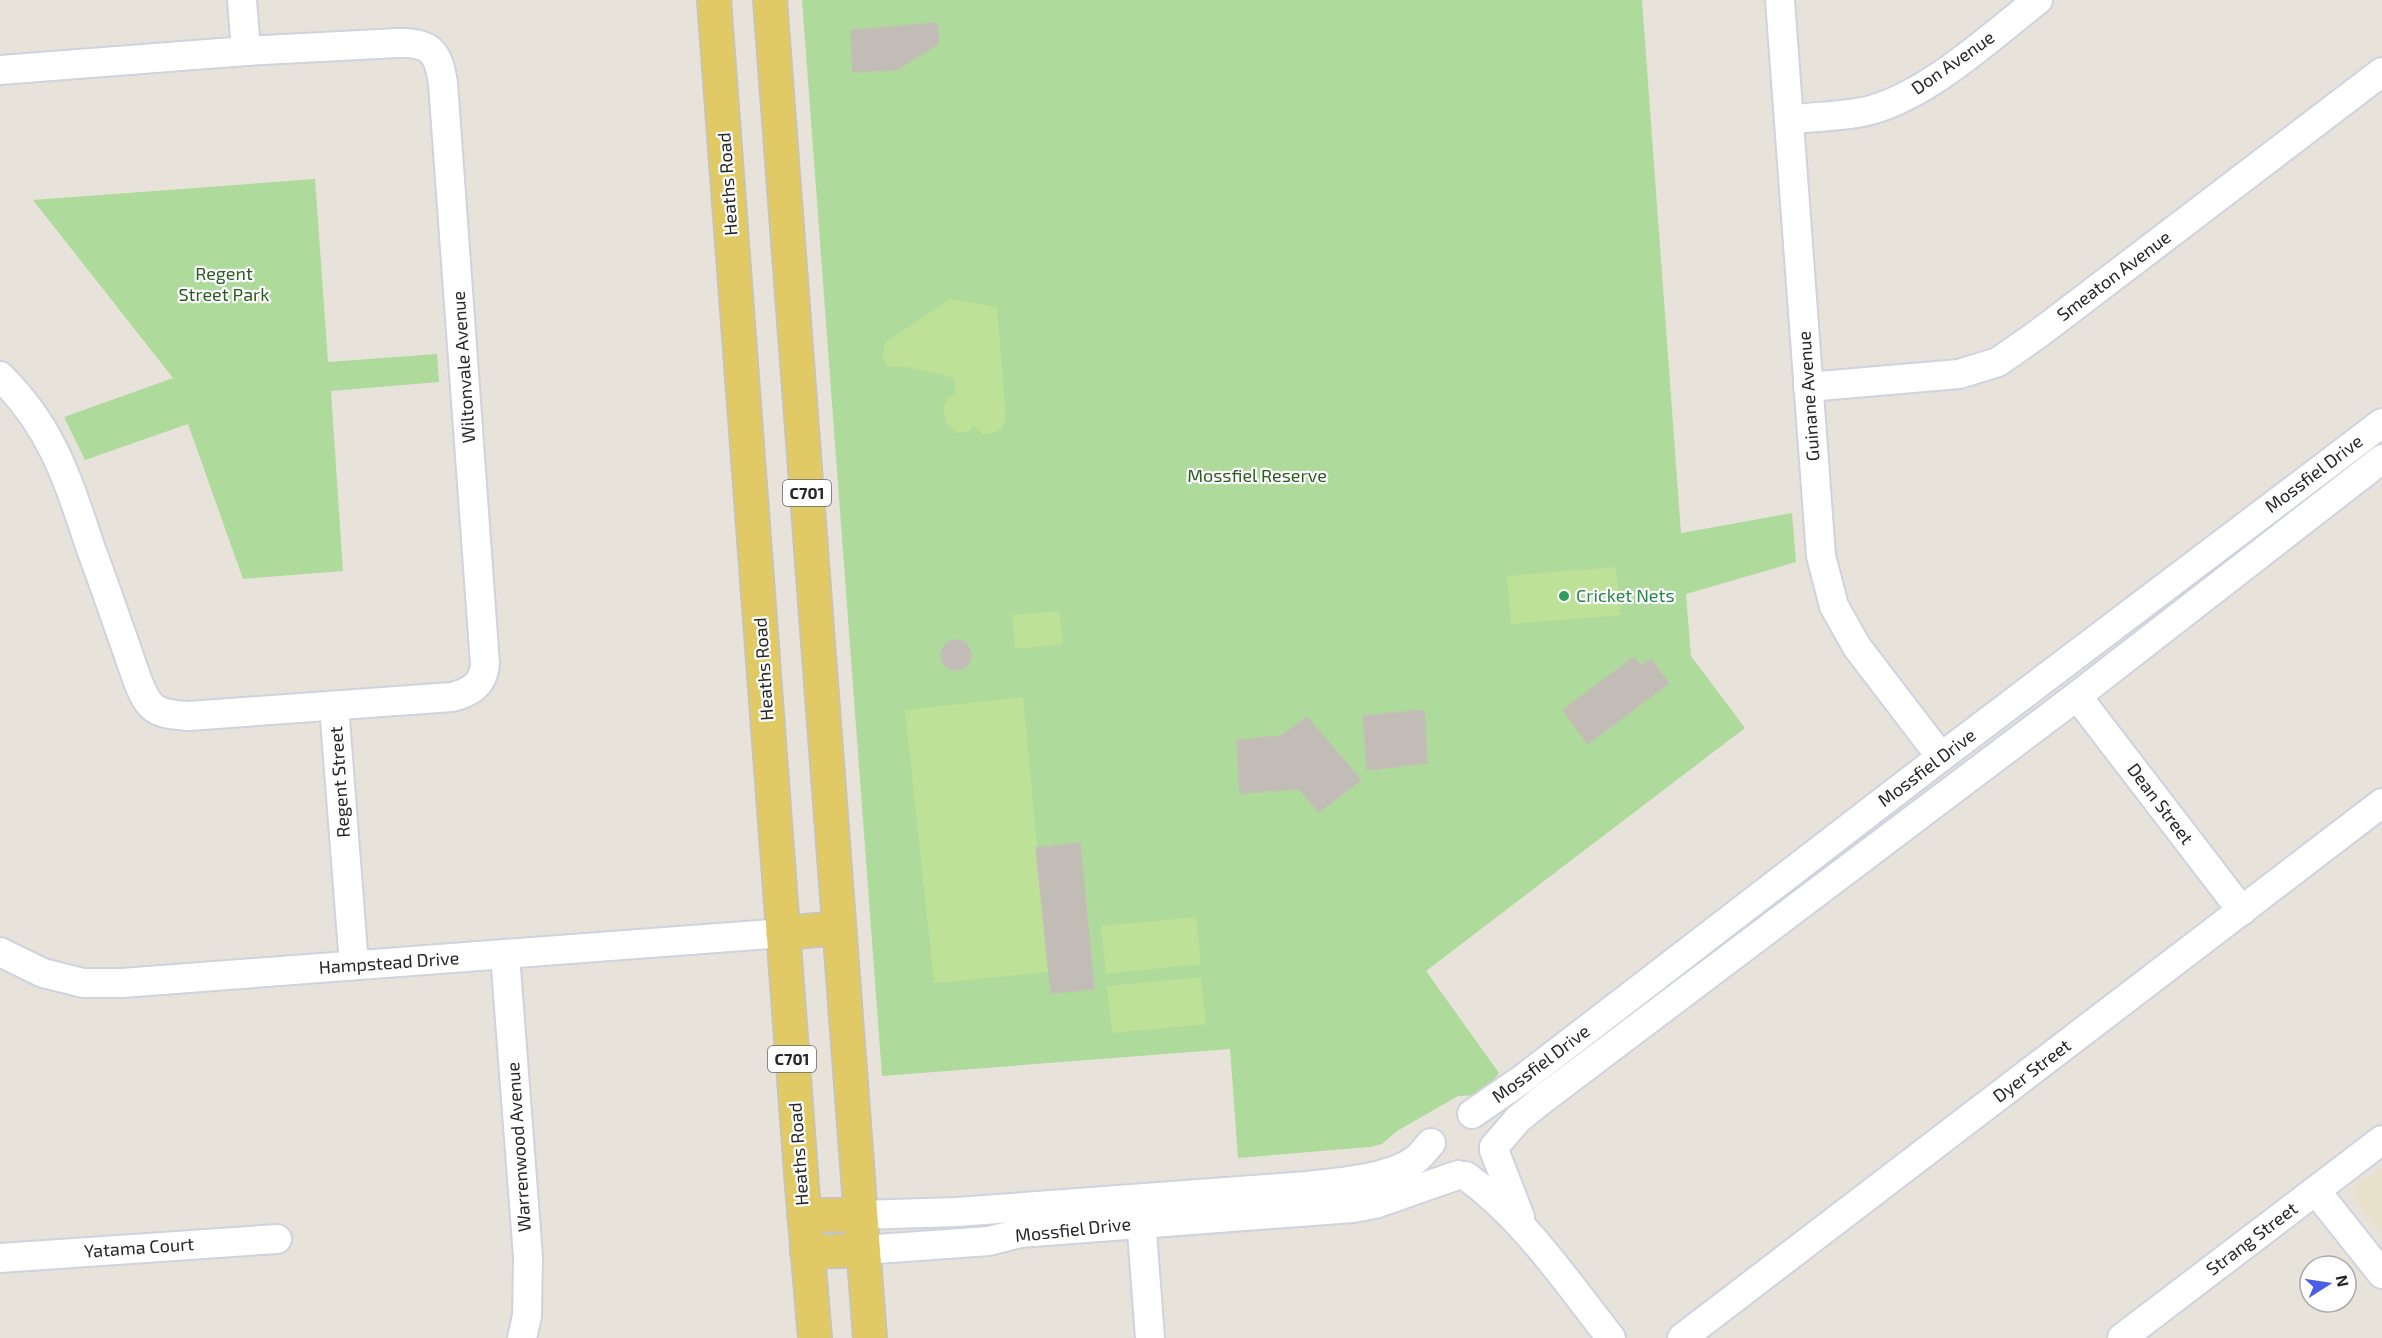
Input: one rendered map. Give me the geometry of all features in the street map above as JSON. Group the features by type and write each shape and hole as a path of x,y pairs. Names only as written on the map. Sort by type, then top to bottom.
{"main road":[{"name":"Heaths Road","path":"714,0 815,1338"},
{"name":"C701","path":"770,0 870,1338"},
{"path":"783,933 839,928"},
{"path":"804,1215 860,1215"},
{"path":"807,1252 862,1250"}],"street":[{"path":"242,0 246,51"},
{"name":"Guinane Avenue","path":"1780,0 1821,556 1834,606 1857,647 1941,756"},
{"name":"Don Avenue","path":"1789,120 1869,110 1902,99 1935,79 2038,0"},
{"name":"Wiltonvale Avenue","path":"0,70 246,51 438,41 465,376 487,695 468,693 452,697 334,706"},
{"name":"Smeaton Avenue","path":"1808,387 1959,374 1998,362 2382,72"},
{"name":"Regent Street","path":"0,376 45,430 64,470 152,717 334,706 354,965"},
{"name":"Mossfiel Drive","path":"1472,1114 1534,1071 1941,756 2382,423"},
{"name":"Mossfiel Drive","path":"1494,1149 1518,1119 1543,1099 2077,696 2382,459"},
{"name":"Dean Street","path":"2077,696 2242,911"},
{"name":"Dyer Street","path":"1682,1338 2382,804"},
{"name":"Hampstead Drive","path":"0,952 43,973 83,983 122,983 783,933"},
{"name":"Warrenwood Avenue","path":"505,955 528,1257 527,1316 522,1338"},
{"path":"1524,1227 1494,1149 1489,1126 1481,1118 1472,1114 1459,1113 1443,1119 1434,1132 1431,1143 1436,1160 1442,1168 1462,1175 1494,1196 1524,1227 1611,1338"},
{"name":"Strang Street","path":"2122,1338 2382,1140"},
{"name":"Mossfiel Drive","path":"862,1250 989,1241 1020,1233 1141,1211 1360,1179 1416,1160 1431,1143"},
{"path":"1462,1175 1484,1168 1494,1149"},
{"name":"Mossfiel Drive","path":"860,1215 1374,1205 1462,1175"},
{"path":"2316,1191 2382,1274"},
{"path":"1141,1211 1150,1338"},
{"name":"Yatama Court","path":"0,1258 277,1239"}],"shaded area":[{"path":"2382,1167 2382,1234 2355,1199 2356,1186"}],"green space":[{"name":"Mossfiel Reserve","path":"802,0 1642,0 1681,533 1792,513 1796,562 1686,594 1691,656 1745,728 1426,971 1499,1073 1483,1095 1458,1096 1397,1131 1382,1144 1370,1147 1238,1158 1230,1049 882,1076"},
{"name":"Regent Street Park","path":"315,179 328,362 437,354 439,382 331,391 343,571 243,579 188,424 85,460 64,417 173,378 33,200"},
{"path":"950,299 997,307 1006,417 1003,428 993,433 982,434 973,425 970,431 957,433 947,424 943,407 948,397 956,395 954,378 908,367 888,367 882,357 885,343"},
{"name":"Cricket Nets","path":"1616,567 1620,615 1511,624 1507,576"},
{"path":"1059,611 1063,644 1015,649 1012,615"},
{"path":"1023,697 1049,972 934,983 905,710"},
{"path":"1196,917 1201,964 1106,974 1101,926"},
{"path":"1201,977 1206,1024 1112,1033 1107,986"}],"building":[{"path":"937,23 939,43 897,70 853,72 851,30"},
{"path":"956,640 962,641 970,649 970,661 962,669 956,670 950,669 942,661 941,655 942,649 950,641"},
{"path":"1634,657 1641,666 1651,659 1669,683 1588,744 1563,710"},
{"path":"1424,710 1427,763 1367,770 1363,716"},
{"path":"1307,717 1361,780 1319,812 1299,789 1240,793 1237,740 1281,736"},
{"path":"1080,843 1094,989 1051,993 1036,848"}],"place":[{"name":"Cricket Nets","path":"1564,596"}]}
